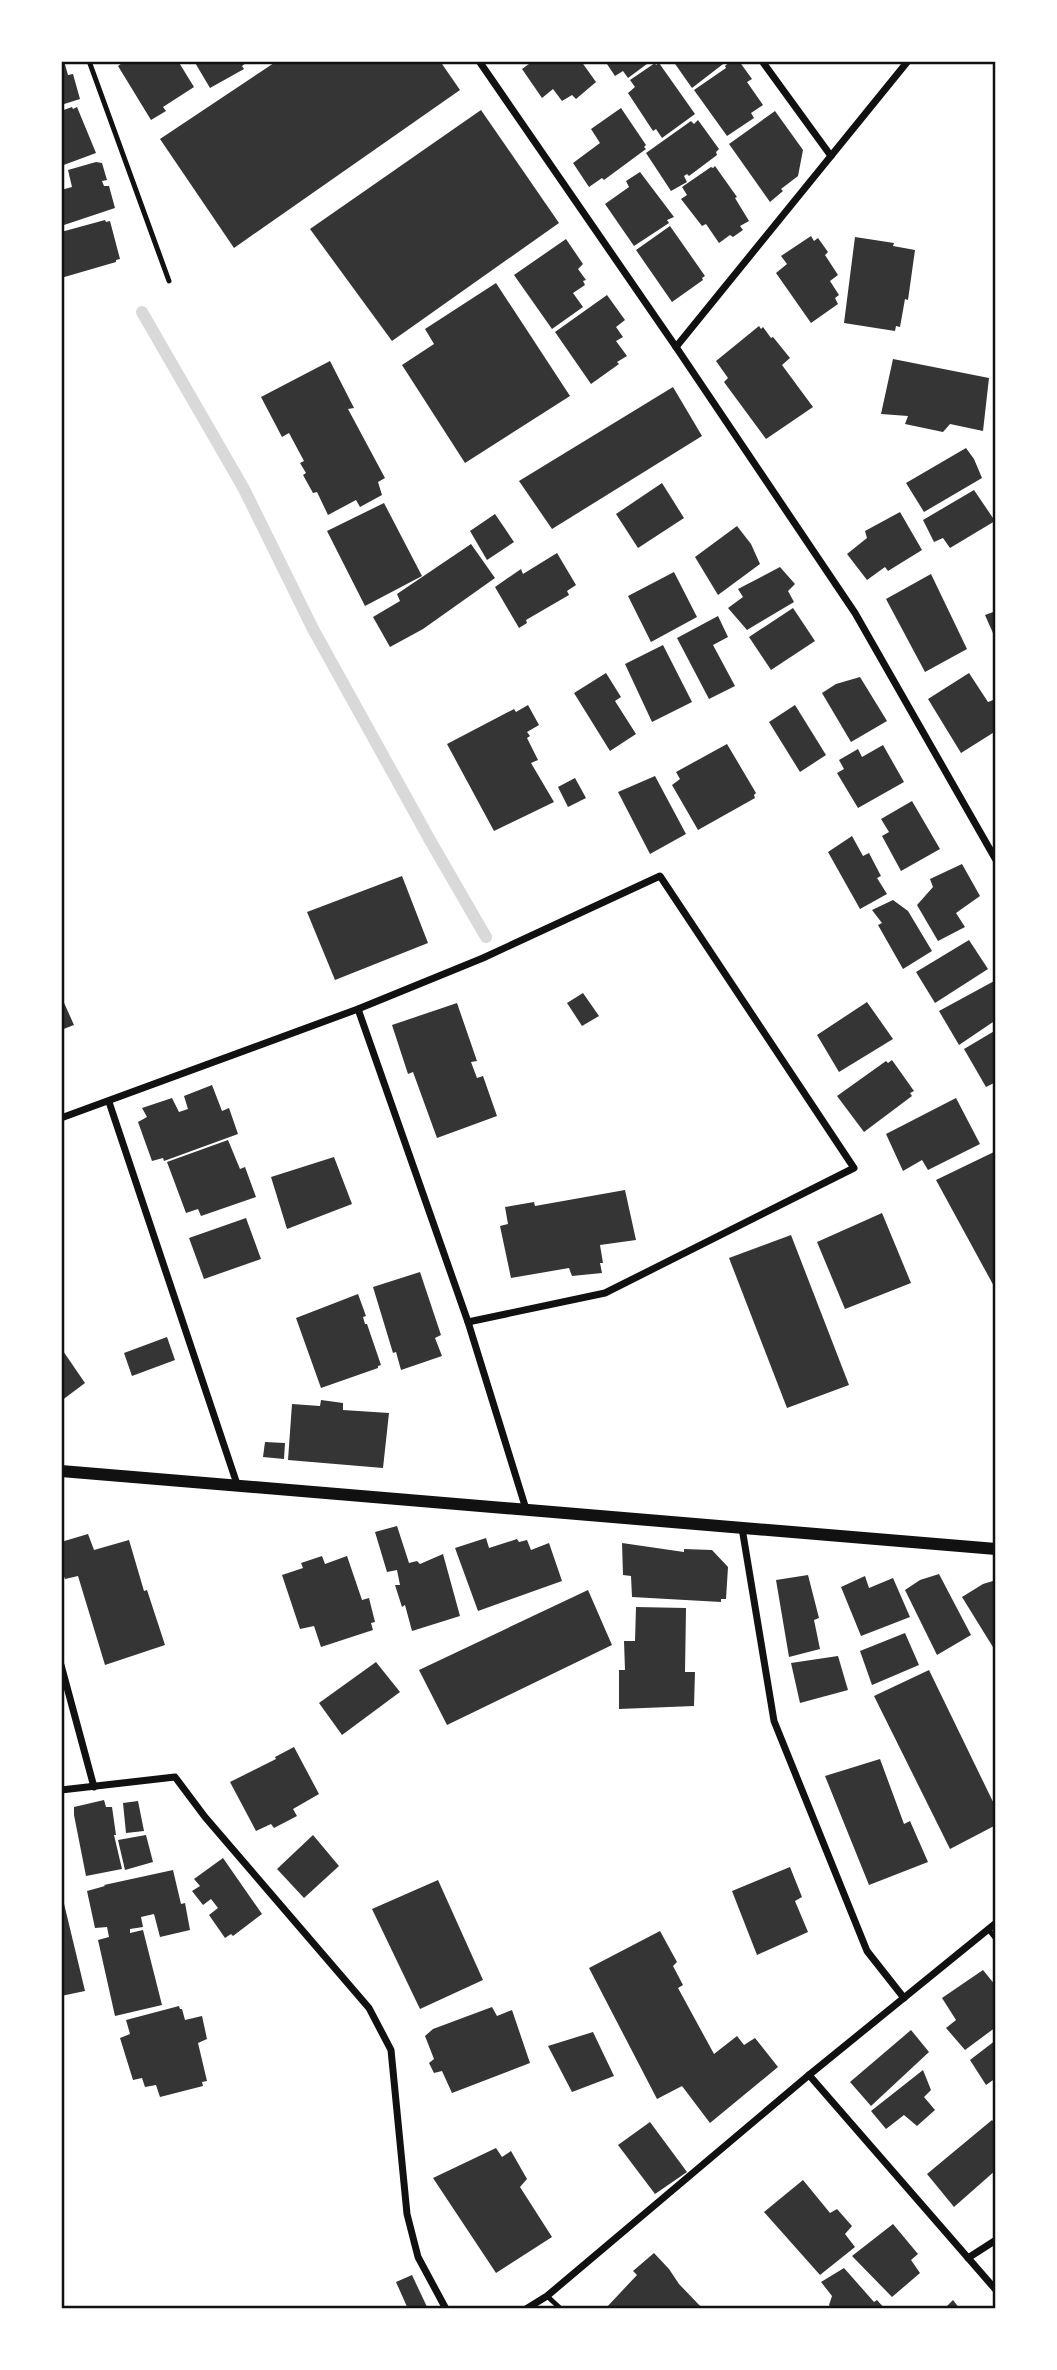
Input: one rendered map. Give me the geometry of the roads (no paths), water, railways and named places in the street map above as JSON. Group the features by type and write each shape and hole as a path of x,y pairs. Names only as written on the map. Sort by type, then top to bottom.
{"street":[{"path":"479,61 855,613 996,860"},
{"path":"762,61 831,156"},
{"path":"676,347 908,61"},
{"path":"61,1118 358,1009 483,958 660,876 854,1168 605,1293 468,1322"},
{"path":"358,1009 468,1322 526,1508"},
{"path":"109,1102 237,1484"},
{"path":"61,1471 996,1549"},
{"path":"742,1528 774,1721 867,1951 904,1998"},
{"path":"61,1665 94,1787"},
{"path":"61,1790 175,1777 205,1817 369,2008 391,2050 407,2214 418,2257 446,2309"},
{"path":"526,2309 547,2296 809,2075 996,1923"},
{"path":"809,2075 996,2290"},
{"path":"968,2258 996,2240"}],"lane":[{"path":"89,61 169,281"},
{"path":"988,1929 996,1939"},
{"path":"547,2296 561,2309"}],"waterway":[{"path":"142,312 244,489 313,629 486,937"}]}
